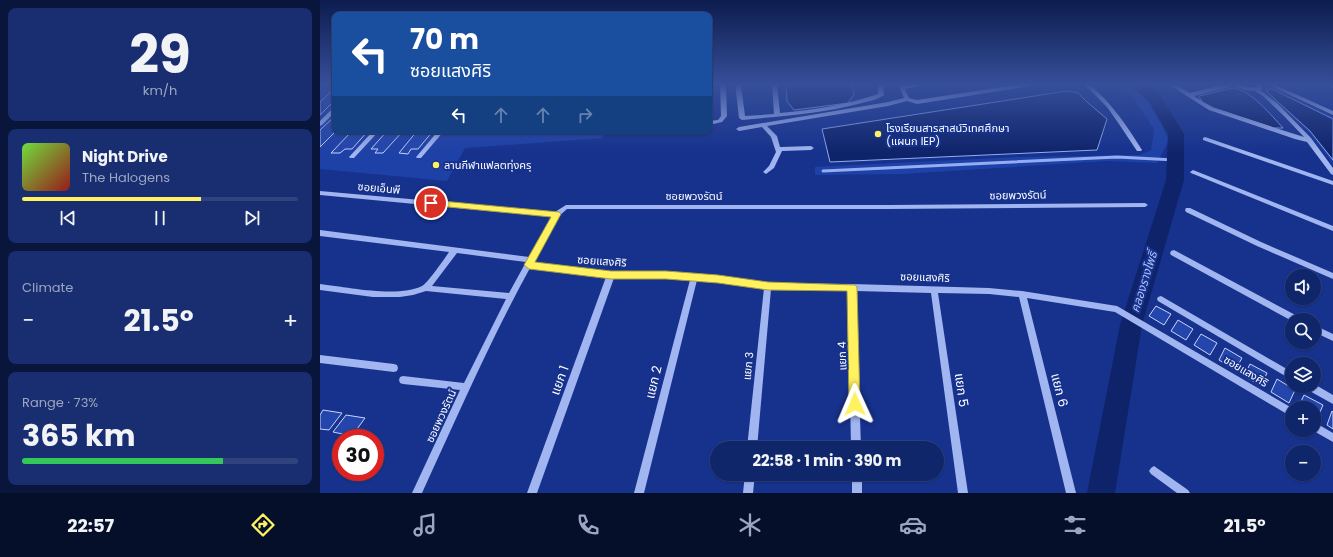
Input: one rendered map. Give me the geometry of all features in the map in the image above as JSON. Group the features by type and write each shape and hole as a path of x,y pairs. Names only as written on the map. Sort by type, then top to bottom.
{"street":[{"path":"712,122 720,121 724,116 724,107"},
{"path":"741,107 742,118 805,113 834,107"},
{"path":"776,107 777,115"},
{"path":"739,129 871,107"},
{"path":"1109,107 1127,130 1139,150"},
{"path":"1207,107 1297,138 1308,140"},
{"path":"1276,107 1308,140 1333,173"},
{"path":"1320,107 1333,113"},
{"path":"320,124 332,112"},
{"path":"764,126 774,136 779,149 772,167 766,172"},
{"path":"352,157 373,134"},
{"path":"419,157 438,134"},
{"path":"1205,139 1333,183"},
{"path":"779,149 811,148"},
{"path":"1193,172 1333,229"},
{"name":"ซอยเอ็นพี","path":"320,193 556,214"},
{"name":"ซอยพวงรัตน์","path":"417,493 466,387 511,296 556,214 562,209 570,207 1145,205"},
{"path":"1188,210 1259,244 1333,276"},
{"name":"ซอยแสงศิริ","path":"320,233 455,250 611,275 666,275 718,279 768,286 989,291 1022,294 1117,309 1142,322 1285,409"},
{"path":"426,288 455,250"},
{"path":"1174,253 1285,313"},
{"name":"แยก 1","path":"532,493 611,275"},
{"name":"แยก 2","path":"639,493 694,278"},
{"name":"แยก 3","path":"753,441 768,286"},
{"path":"320,287 391,296 414,293 426,288 511,296"},
{"name":"แยก 4","path":"852,287 856,441"},
{"name":"แยก 5","path":"934,290 963,493"},
{"name":"แยก 6","path":"1022,294 1071,493"},
{"path":"1161,299 1285,372"},
{"path":"1321,332 1333,338"},
{"path":"320,359 394,368"},
{"path":"403,380 466,387"},
{"path":"1321,393 1333,400"},
{"path":"1321,430 1333,438"},
{"path":"1154,471 1185,493"},
{"path":"748,493 749,481"},
{"path":"857,481 857,493"}],"shaded area":[{"path":"320,107 332,107 332,134 604,134 603,138 465,148 447,181 320,169"},
{"path":"792,107 817,107 794,110"},
{"path":"964,107 1093,107 1107,119 1097,150 830,162 822,129"},
{"path":"1139,107 1152,107 1169,140 1157,163 1106,161 903,174 815,175 815,167 1018,157 1140,155 1151,150 1154,129"},
{"path":"1212,107 1264,107 1283,128 1274,128"},
{"path":"1281,107 1313,107 1333,117 1333,164 1309,132"},
{"path":"1284,107 1309,107 1333,119 1333,160 1310,131"}],"building":[{"path":"320,107 328,107 320,115"},
{"path":"332,119 333,134 320,147 320,130"},
{"path":"349,134 365,134 352,149 345,149 340,153 331,153"},
{"path":"384,134 400,134 383,153 375,153 378,149 371,149"},
{"path":"415,134 430,134 418,149 411,149 408,154 399,153"},
{"path":"1156,306 1171,314 1164,325 1149,316"},
{"path":"1178,320 1193,329 1186,340 1171,331"},
{"path":"1201,334 1217,343 1210,355 1194,345"},
{"path":"1225,348 1242,358 1235,370 1219,360"},
{"path":"1250,364 1267,373 1261,386 1244,376"},
{"path":"1277,379 1285,384 1285,393 1294,393 1290,401 1286,401 1271,392"},
{"path":"1304,395 1315,401 1301,401"},
{"path":"323,410 342,413 329,430 320,429 320,415"},
{"path":"1332,411 1333,412 1333,429 1327,425"},
{"path":"346,415 365,418 357,429 335,429"}],"waterway":[{"name":"คลองรางโพธิ์","path":"1101,493 1131,325 1175,180 1176,134 1160,107"},
{"path":"823,171 1117,157 1175,160"}],"place":[{"name":"โรงเรียนสารสาสน์วิเทศศึกษา (แผนก IEP)","path":"878,134"},
{"name":"ลานกีฬาแฟลตทุ่งครุ","path":"436,165"}],"route":[{"path":"431,203 556,214 529,265 611,275 666,275 718,279 768,286 852,287 855,404"}]}
